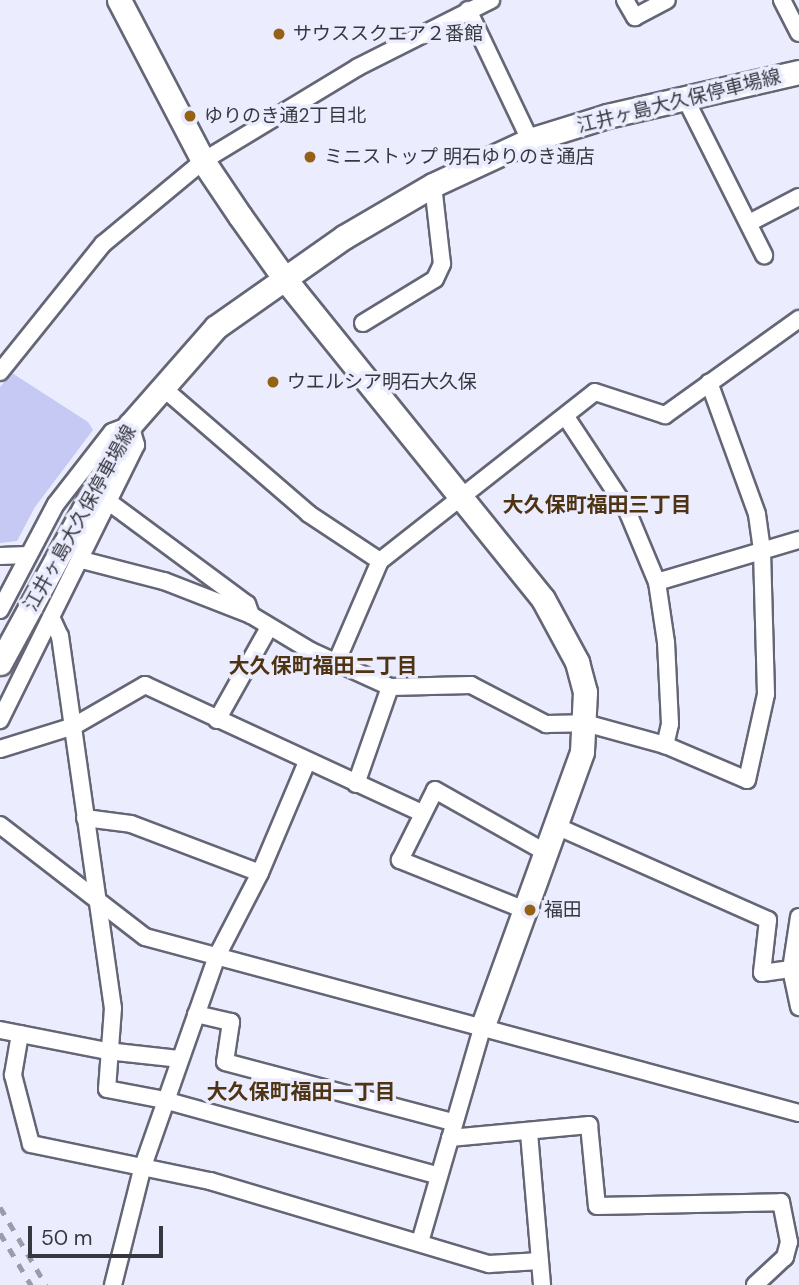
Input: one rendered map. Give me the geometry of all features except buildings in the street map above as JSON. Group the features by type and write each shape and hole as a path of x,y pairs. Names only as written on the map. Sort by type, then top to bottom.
{"street":[{"path":"119,0 203,161 284,278 461,496 565,632 585,692 582,752 483,1026 419,1242"},
{"path":"0,372 103,244 203,161 358,67 491,0"},
{"path":"625,0 635,17 667,0"},
{"path":"782,0 799,33"},
{"path":"468,10 530,140"},
{"name":"江井ヶ島大久保停車場線","path":"0,663 130,425 216,327 284,278 433,185 530,140 607,116 799,72"},
{"path":"686,100 764,255"},
{"path":"363,323 435,279 442,264 433,185"},
{"path":"749,223 799,197"},
{"path":"336,663 380,561 595,392 665,415 799,319"},
{"path":"82,560 164,581 251,615 268,629 390,687 471,685 546,724 585,723 666,745 747,780 766,694 762,550 757,514 709,382"},
{"path":"162,387 309,514 380,561"},
{"path":"566,417 626,508 657,582 666,642 670,723 666,745"},
{"path":"0,610 56,504 113,432 130,425 136,445 82,560 0,720"},
{"path":"109,502 247,604 251,615"},
{"path":"657,582 799,540"},
{"path":"0,556 28,555"},
{"path":"51,617 60,636 75,726 94,898 113,1008 107,1051 107,1089 164,1100 439,1176"},
{"path":"217,720 268,629"},
{"path":"0,749 75,726 145,685 422,813"},
{"path":"355,784 390,687"},
{"path":"113,1285 143,1166 164,1100 217,956 260,873 307,762"},
{"path":"525,910 400,860 435,790 545,852"},
{"path":"85,818 131,824 260,873"},
{"path":"0,825 145,937 799,1113"},
{"path":"556,827 768,920 762,973 795,969"},
{"path":"799,917 795,969 799,1007"},
{"path":"196,1014 231,1023 225,1062 451,1130 529,1133 589,1125 597,1206 781,1202 789,1242 785,1257 755,1285"},
{"path":"0,1030 107,1051 179,1059"},
{"path":"20,1034 13,1075 31,1144 143,1166 489,1264 540,1261"},
{"path":"529,1133 542,1285"}],"shaded area":[{"path":"12,373 88,422 93,430 35,507 17,541 0,543 0,387"}],"railway":[{"path":"0,1207 46,1285"},
{"path":"0,1233 31,1285"}],"place":[{"name":"サウススクエア２番館","path":"279,34"},
{"name":"ゆりのき通2丁目北","path":"190,116"},
{"name":"ミニストップ 明石ゆりのき通店","path":"310,157"},
{"name":"ウエルシア明石大久保","path":"273,382"},
{"name":"福田","path":"530,910"}],"district":[{"name":"大久保町福田三丁目","path":"597,505"},
{"name":"大久保町福田二丁目","path":"323,666"},
{"name":"大久保町福田一丁目","path":"301,1092"}]}
